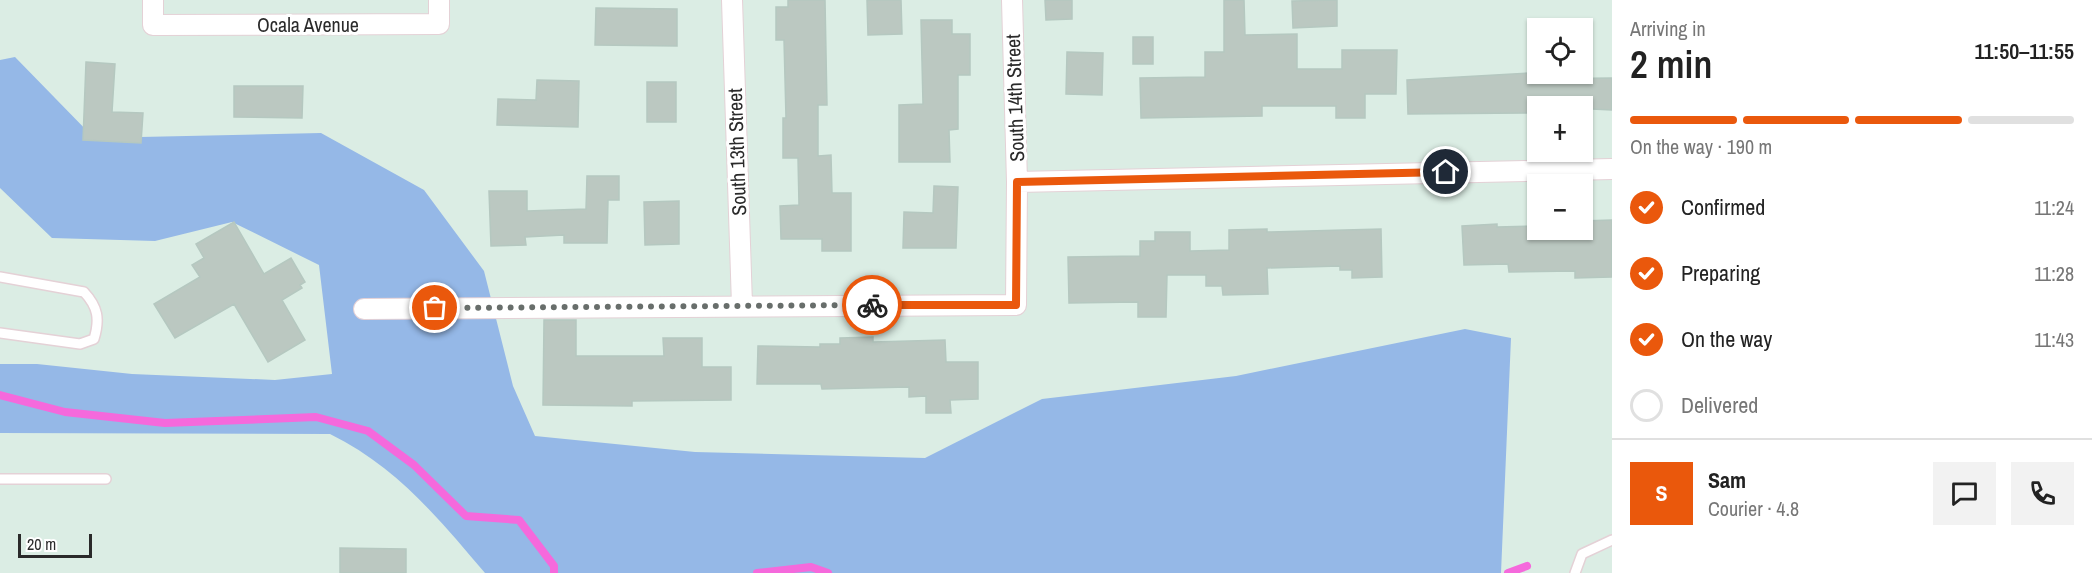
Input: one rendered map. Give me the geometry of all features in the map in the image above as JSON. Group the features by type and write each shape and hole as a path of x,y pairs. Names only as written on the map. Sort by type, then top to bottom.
{"street":[{"name":"Ocala Avenue","path":"153,0 153,25 439,24 439,0"},
{"name":"South 13th Street","path":"732,0 742,305"},
{"name":"South 14th Street","path":"742,305 1016,305 1017,182 1012,0"},
{"path":"1017,182 1612,169"},
{"path":"364,309 742,305"}],"lane":[{"path":"0,277 84,292 93,301 98,314 98,326 94,339 80,345 0,333"},
{"path":"0,479 106,479"},
{"path":"1575,573 1581,554 1612,540"}],"shaded area":[{"path":"15,57 94,138 321,133 424,190 484,271 513,386 535,436 695,452 925,458 1042,399 1236,376 1465,329 1511,338 1501,573 485,573 415,495 376,462 330,434 0,433 0,364 37,364 132,374 275,380 332,374 319,265 232,222 155,241 52,238 0,188 0,60"}],"building":[{"path":"788,0 825,0 827,105 818,105 818,156 831,155 832,193 851,193 851,251 822,251 822,239 781,239 780,206 799,205 798,158 783,158 783,118 786,118 784,40 776,40 776,7 788,7"},
{"path":"867,0 901,0 902,34 868,35"},
{"path":"1045,0 1072,0 1072,19 1046,20"},
{"path":"1224,0 1244,0 1245,35 1297,34 1297,69 1342,69 1342,50 1397,50 1396,94 1365,94 1365,118 1336,118 1336,106 1262,106 1262,116 1141,118 1140,78 1205,77 1205,52 1224,52"},
{"path":"1337,0 1337,26 1293,28 1292,1"},
{"path":"596,8 677,9 677,46 595,45"},
{"path":"921,20 952,20 952,34 970,34 970,75 958,75 958,129 949,130 950,162 899,162 899,105 923,104"},
{"path":"1133,37 1153,37 1153,64 1133,64"},
{"path":"1067,52 1103,53 1102,95 1066,94"},
{"path":"86,62 115,64 112,112 143,113 141,143 83,140"},
{"path":"1527,73 1527,84 1593,84 1593,78 1612,78 1612,110 1593,109 1593,96 1527,96 1527,113 1408,114 1407,80"},
{"path":"537,80 579,81 578,127 497,125 498,99 536,100"},
{"path":"647,82 676,82 676,122 647,122"},
{"path":"234,86 303,86 302,118 234,117"},
{"path":"587,176 619,176 619,200 608,200 607,243 564,243 564,235 525,237 526,245 491,246 489,191 527,191 527,211 586,209"},
{"path":"934,186 958,187 956,248 903,248 904,212 933,213"},
{"path":"679,201 679,244 645,245 644,202"},
{"path":"1612,220 1612,277 1575,278 1575,271 1509,272 1508,264 1464,265 1462,226 1497,224 1497,227 1527,226 1527,240 1593,240 1593,221"},
{"path":"234,222 264,274 291,258 305,282 300,285 302,288 282,300 305,340 268,362 234,304 175,338 154,304 200,277 192,265 204,258 196,244"},
{"path":"1267,229 1267,232 1381,229 1382,277 1352,278 1352,270 1340,270 1340,266 1267,268 1268,294 1223,295 1222,286 1206,286 1206,275 1167,275 1166,317 1138,317 1138,302 1069,303 1068,257 1140,256 1140,241 1155,241 1155,232 1190,232 1190,251 1229,250 1229,230"},
{"path":"544,320 576,320 576,356 664,356 663,338 702,338 702,367 731,367 731,400 632,401 632,406 543,405"},
{"path":"873,337 873,342 945,340 946,362 978,362 978,399 950,400 951,413 926,413 926,396 909,397 909,387 822,389 821,384 757,384 758,346 820,347 820,344 840,344 840,338"},
{"path":"340,548 406,549 406,573 340,573"}],"waterway":[{"path":"0,395 65,412 165,423 316,417 368,431 414,465 466,516 519,520 554,566 554,573"},
{"path":"1508,573 1527,566"},
{"path":"757,573 811,567 828,573"}],"way so far":[{"path":"435,308 872,305"}],"route":[{"path":"872,305 1016,305 1017,182 1446,172"}]}
